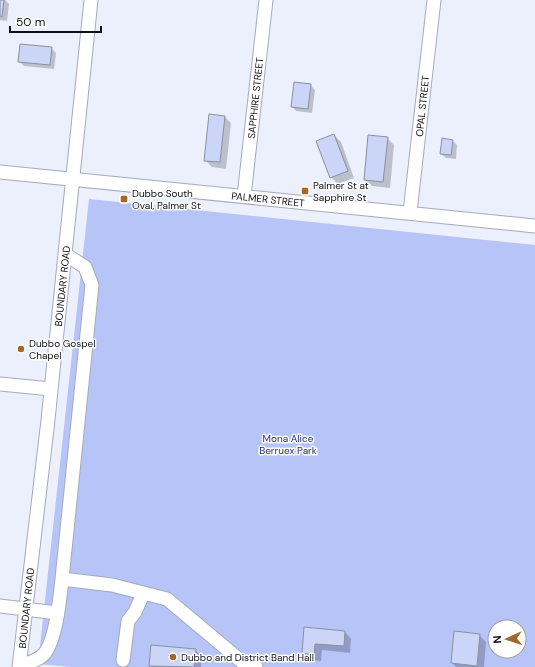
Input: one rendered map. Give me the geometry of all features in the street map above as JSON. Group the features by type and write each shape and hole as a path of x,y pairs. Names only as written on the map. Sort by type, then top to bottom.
{"street":[{"name":"BOUNDARY ROAD","path":"19,667 51,389 91,0"},
{"name":"SAPPHIRE STREET","path":"244,196 266,0"},
{"name":"OPAL STREET","path":"410,212 434,0"},
{"name":"PALMER STREET","path":"0,172 410,212 535,226"},
{"path":"19,667 42,656 51,642 58,613 62,579 92,285 85,267 65,254"},
{"path":"0,384 51,389"},
{"path":"62,579 112,585 167,599 246,666 256,667"},
{"path":"123,660 128,621 135,612 143,594"},
{"path":"0,606 58,613"}],"green space":[{"name":"Mona Alice Berruex Park","path":"89,199 535,245 535,667 72,667 38,664"}],"building":[{"path":"0,0 4,0 2,17 0,16"},
{"path":"20,44 52,47 50,65 18,62"},
{"path":"294,82 311,84 308,109 291,107"},
{"path":"209,114 225,116 220,162 204,161"},
{"path":"334,134 348,171 330,178 316,141"},
{"path":"368,135 388,137 383,182 364,180"},
{"path":"442,138 453,140 451,155 440,154"},
{"path":"304,627 345,631 344,646 315,644 314,655 302,653"},
{"path":"454,631 480,634 477,666 451,663"},
{"name":"Dubbo and District Band Hall","path":"151,645 196,649 194,667 149,666"}],"place":[{"name":"Palmer St at Sapphire St","path":"305,191"},
{"name":"Dubbo South Oval, Palmer St","path":"124,199"},
{"name":"Dubbo Gospel Chapel","path":"21,349"},
{"name":"Dubbo and District Band Hall","path":"173,657"}]}
